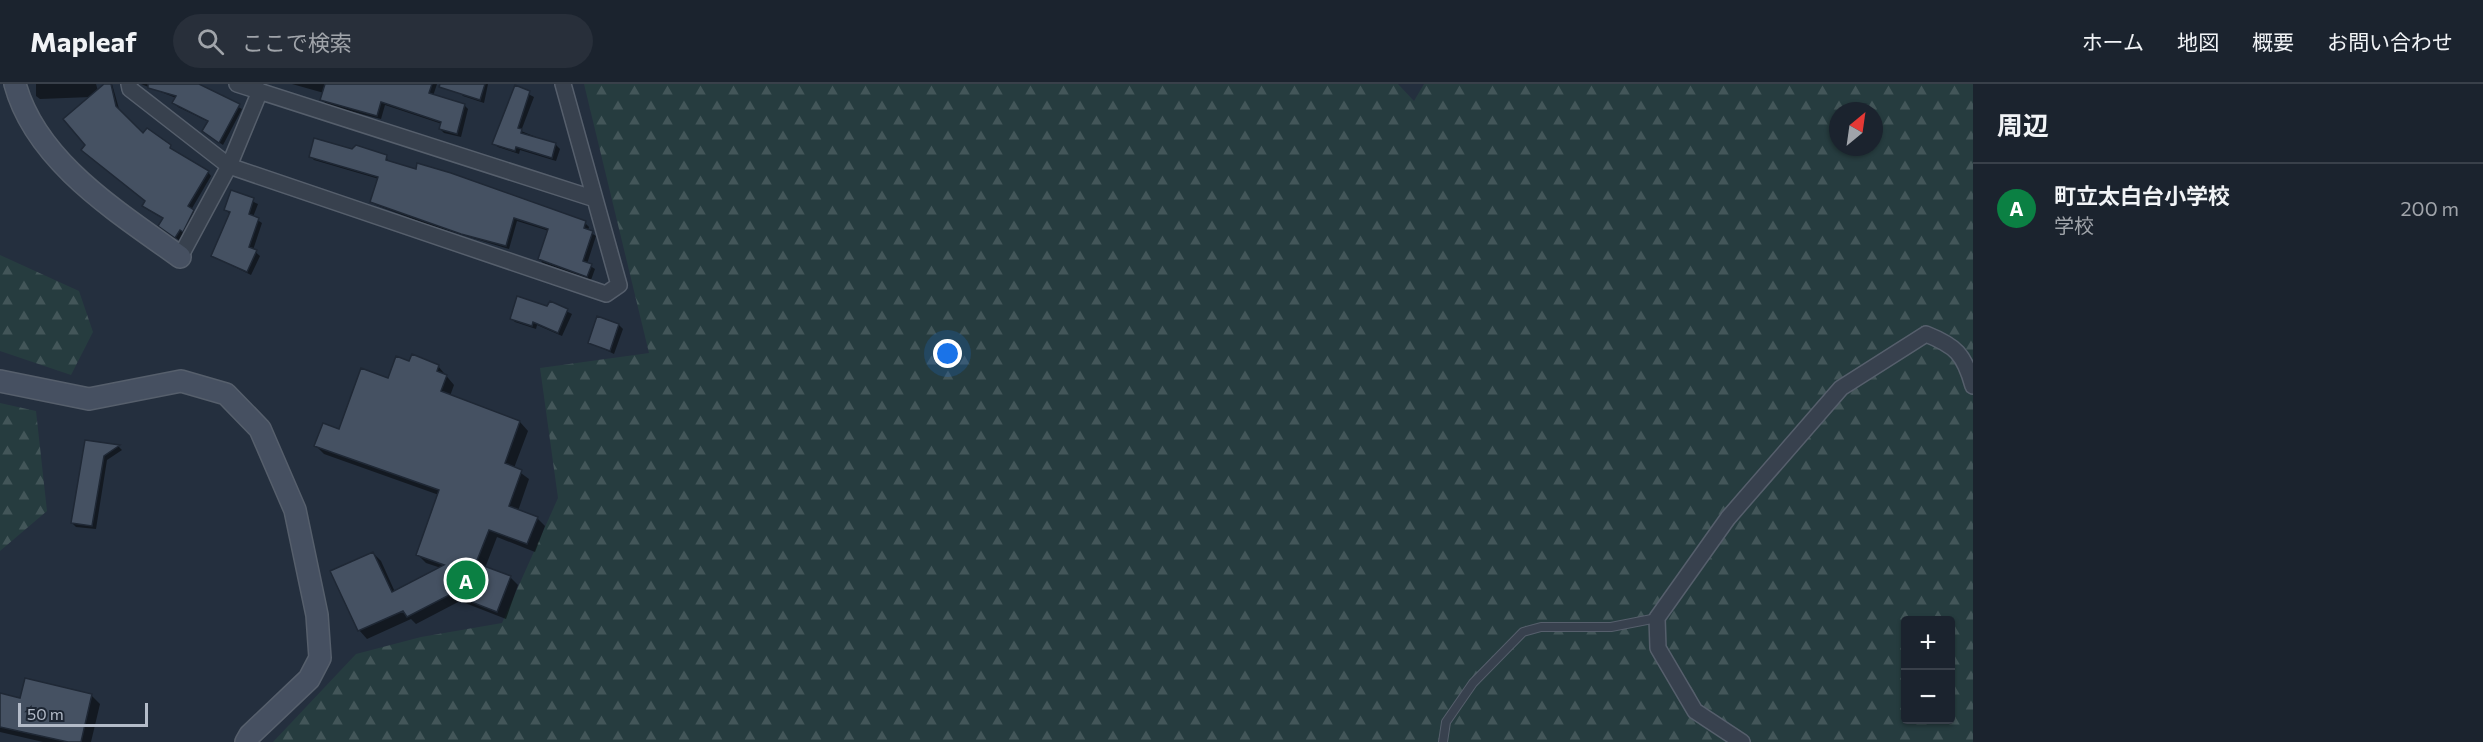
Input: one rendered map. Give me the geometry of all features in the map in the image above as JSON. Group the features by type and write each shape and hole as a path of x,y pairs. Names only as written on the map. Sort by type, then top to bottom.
{"street":[{"path":"15,84 20,102 53,153 98,196 180,257 229,166 260,92"},
{"path":"129,84 130,89 229,166 606,294 619,285 563,84"},
{"path":"237,84 595,199"},
{"path":"1742,742 1695,711 1658,648 1658,618 1728,518 1841,388 1926,333 1951,344 1967,365 1973,386"},
{"path":"0,381 89,399 181,381 226,394 260,429 295,510 317,615 320,658 309,679 250,735 246,742"}],"lane":[{"path":"1443,742 1446,722 1473,683 1523,632 1541,627 1611,627 1658,618"}],"green space":[{"path":"584,84 1398,84 1414,101 1424,84 1973,84 1973,742 273,742 356,654 421,637 502,623 558,498 540,368 649,353"},
{"path":"0,255 79,291 93,332 71,375 0,351"},
{"path":"0,403 36,411 47,511 0,551"}],"building":[{"path":"104,84 111,84 116,106 143,133 147,128 171,145 170,148 209,171 188,206 194,210 183,232 180,230 175,238 158,226 163,218 142,206 145,201 81,150 85,145 63,119"},
{"path":"148,84 199,84 240,104 219,143 202,131 208,121 172,103 176,96 148,88"},
{"path":"325,84 432,84 429,93 465,104 457,134 439,129 441,122 381,102 377,116 320,100"},
{"path":"440,84 485,84 480,100 439,87"},
{"path":"515,85 530,91 518,128 522,129 521,133 556,143 552,158 516,147 515,151 492,144"},
{"path":"314,138 352,149 356,145 387,155 386,160 416,169 417,163 451,173 586,221 584,228 593,231 583,261 592,264 587,277 538,259 548,229 514,218 506,246 461,234 370,202 378,177 309,157"},
{"path":"231,190 254,198 249,214 259,218 249,247 257,250 247,272 211,256 230,212 224,210"},
{"path":"517,296 547,306 550,301 568,309 558,333 533,322 532,326 510,319"},
{"path":"597,316 619,324 610,351 588,343"},
{"path":"412,354 439,365 437,371 447,375 441,391 520,421 505,463 522,470 509,506 538,517 527,544 489,530 476,563 511,576 497,612 451,594 407,617 403,611 358,631 330,571 373,552 392,592 444,565 416,555 439,490 314,446 323,423 339,429 361,368 388,378 396,356 409,361"},
{"path":"85,440 120,445 104,456 92,526 71,523"},
{"path":"25,678 92,694 81,742 68,742 0,727 0,693 20,698"}],"place":[{"name":"町立太白台小学校","path":"466,580"}]}
